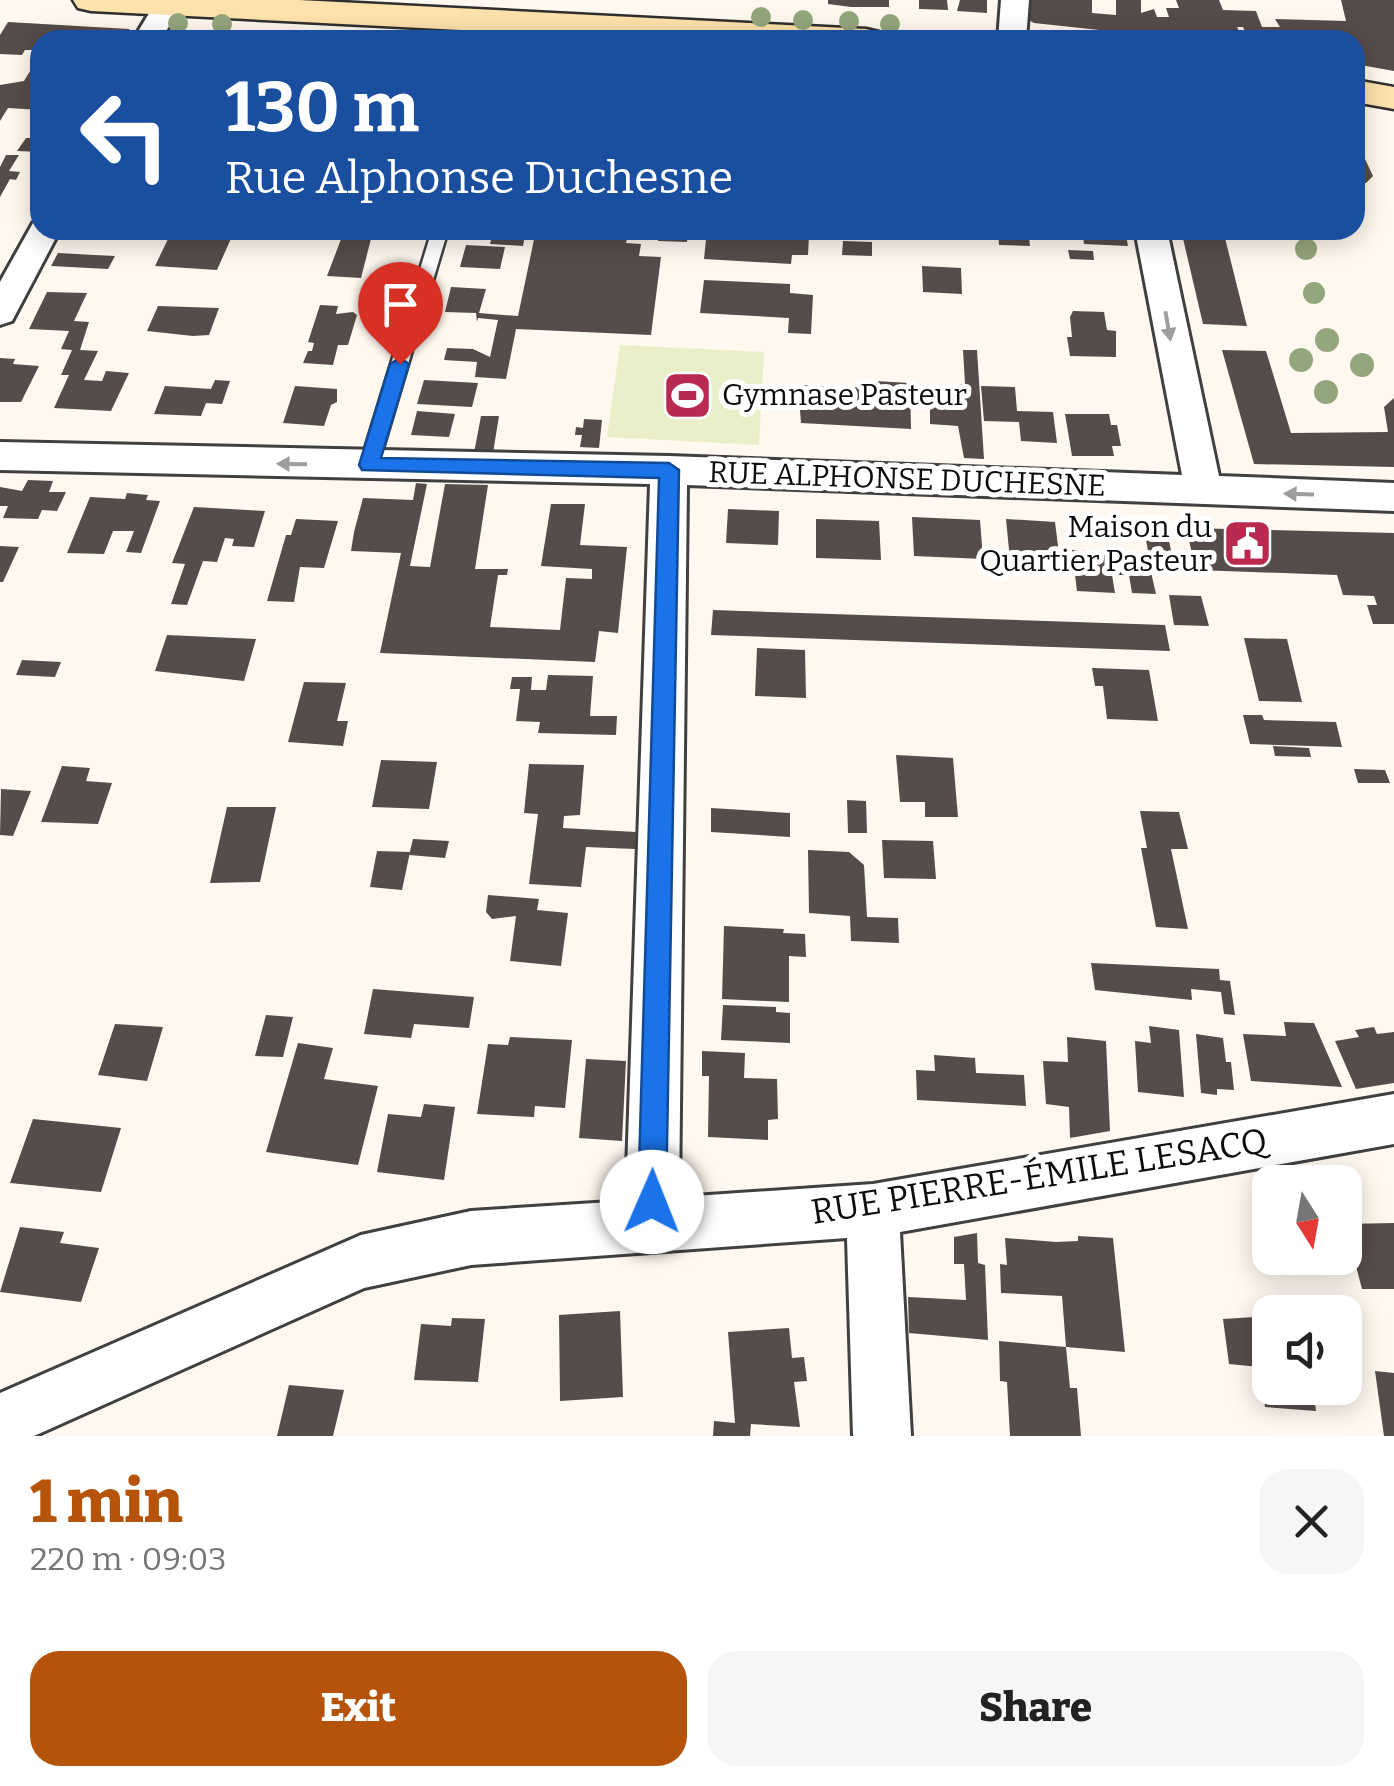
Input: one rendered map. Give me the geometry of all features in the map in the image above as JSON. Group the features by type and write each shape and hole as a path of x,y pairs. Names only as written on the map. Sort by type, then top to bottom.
{"street":[{"path":"91,0 396,8 495,30"},
{"path":"1013,30 1016,0"},
{"path":"153,30 168,4"},
{"path":"1365,93 1394,98"},
{"path":"4,297 38,240"},
{"path":"1153,240 1204,491"},
{"name":"RUE ALPHONSE DUCHESNE","path":"0,456 669,470 1394,497"},
{"path":"652,1223 669,470"},
{"name":"RUE PIERRE-ÉMILE LESACQ","path":"0,1422 361,1262 471,1238 872,1210 1394,1119"},
{"path":"872,1210 882,1436"}],"lane":[{"path":"369,465 437,240"}],"green space":[{"name":"Gymnase Pasteur","path":"620,345 764,352 759,445 607,437"}],"building":[{"path":"828,0 889,0 889,7 851,7 828,4"},
{"path":"919,0 947,0 948,10 919,9"},
{"path":"960,0 987,0 987,13 957,11"},
{"path":"1030,0 1092,0 1092,13 1116,15 1116,0 1141,0 1141,13 1154,9 1157,17 1169,17 1166,8 1179,8 1176,0 1219,0 1223,10 1256,11 1262,27 1280,27 1275,19 1346,21 1341,0 1394,0 1394,71 1365,66 1365,30 1099,30 1027,19"},
{"path":"8,22 130,30 30,30 30,50 22,55 0,54 0,35"},
{"path":"30,71 30,109 8,108 0,121 0,85 24,81"},
{"path":"26,138 30,138 30,152 17,151"},
{"path":"6,155 19,155 9,171 20,172 16,180 10,179 0,197 0,167"},
{"path":"1365,159 1373,176 1365,183"},
{"path":"168,240 230,240 217,270 155,266"},
{"path":"341,240 371,240 361,278 327,276"},
{"path":"491,240 524,240 523,246 490,244"},
{"path":"534,240 627,240 626,243 641,244 639,256 661,257 651,335 516,329 506,379 475,377 477,362 444,360 447,348 473,349 490,357 498,320 478,318 477,322 476,313 445,312 451,287 486,289 479,313 518,316"},
{"path":"706,240 809,240 808,255 792,255 791,264 704,259"},
{"path":"999,240 1029,240 1030,246 999,245"},
{"path":"1083,240 1127,240 1128,246 1084,244"},
{"path":"1183,240 1226,240 1247,326 1203,324"},
{"path":"843,241 872,242 872,256 842,255"},
{"path":"466,245 505,247 500,269 460,267"},
{"path":"1068,250 1093,251 1094,260 1070,259"},
{"path":"58,253 115,256 108,269 51,266"},
{"path":"922,266 961,268 962,294 923,292"},
{"path":"704,280 790,284 790,293 813,295 811,334 788,333 789,318 700,313"},
{"path":"47,292 87,293 74,321 89,322 80,350 98,351 84,380 102,381 106,371 129,373 111,411 54,408 69,375 61,375 72,350 61,349 69,331 29,329"},
{"path":"320,305 338,306 336,314 357,315 348,345 338,345 333,365 303,363 308,351 312,351 314,343 308,342"},
{"path":"158,306 219,308 209,335 193,336 147,331"},
{"path":"1073,311 1104,312 1107,330 1116,331 1116,357 1070,356 1067,337 1072,337"},
{"path":"963,350 977,350 984,459 964,458 958,426 930,424 930,402 959,403 958,384 965,384"},
{"path":"1222,350 1266,351 1291,433 1388,432 1384,407 1394,398 1394,467 1254,464"},
{"path":"0,358 15,359 13,364 39,366 21,402 0,402"},
{"path":"215,380 230,381 222,404 206,403 201,416 154,414 165,386 211,389"},
{"path":"424,380 478,383 472,407 417,404"},
{"path":"875,381 910,383 911,429 801,423 798,385 875,388"},
{"path":"295,386 337,389 337,402 331,405 324,426 283,423"},
{"path":"981,386 1015,387 1017,411 1053,412 1057,443 1021,441 1019,422 984,421"},
{"path":"417,411 455,414 449,437 411,435"},
{"path":"1065,414 1109,414 1111,425 1117,425 1121,446 1112,446 1114,456 1072,456"},
{"path":"481,416 499,416 493,453 474,453"},
{"path":"584,419 602,420 599,448 580,447 582,435 575,435 576,427 583,428"},
{"path":"28,480 53,481 49,492 66,492 57,511 42,510 38,519 3,518 8,506 0,506 0,487 22,491"},
{"path":"416,483 427,484 410,566 430,567 445,484 488,485 475,569 508,569 507,575 498,575 490,627 560,630 566,578 592,579 592,569 541,566 551,504 585,504 580,545 627,547 618,633 599,631 595,662 380,653 401,553 351,551 354,532 363,498 413,500"},
{"path":"127,493 148,495 146,500 160,501 141,553 126,552 134,531 113,531 104,554 67,553 90,497 125,499"},
{"path":"194,507 265,511 254,547 232,546 234,539 225,538 217,562 203,561 187,605 171,604 185,564 172,563"},
{"path":"728,509 779,511 778,545 726,543"},
{"path":"912,517 980,520 983,559 914,556"},
{"path":"296,519 338,521 324,568 300,567 294,602 267,601 286,535 291,535"},
{"path":"816,519 879,521 881,560 816,558"},
{"path":"1006,519 1055,522 1060,562 1010,560"},
{"path":"1186,528 1394,533 1394,624 1373,624 1367,605 1377,605 1374,596 1343,595 1337,575 1196,570"},
{"path":"1145,535 1168,536 1175,569 1150,568 1156,594 1132,593 1129,575 1112,575 1115,593 1077,591 1072,550 1149,556"},
{"path":"0,546 19,547 3,582 0,582"},
{"path":"1169,595 1201,596 1209,626 1174,625"},
{"path":"713,610 1165,625 1170,651 711,635"},
{"path":"167,635 256,639 244,681 155,671"},
{"path":"1244,638 1287,639 1302,702 1259,701"},
{"path":"757,648 805,650 806,698 755,696"},
{"path":"22,660 61,662 55,677 16,675"},
{"path":"1092,668 1149,670 1158,721 1107,719 1103,686 1095,686"},
{"path":"548,675 593,676 590,716 617,716 616,735 538,733 540,722 516,721 520,689 510,689 512,677 532,677 531,690 546,690"},
{"path":"304,682 346,683 337,721 348,721 343,746 288,742"},
{"path":"1243,715 1262,715 1264,720 1336,722 1342,747 1250,744"},
{"path":"1273,746 1309,748 1311,757 1275,756"},
{"path":"896,755 953,758 958,817 925,817 925,802 900,802"},
{"path":"381,760 437,762 429,809 372,807"},
{"path":"529,764 584,765 580,815 564,816 563,828 636,832 635,849 586,847 581,887 529,884 538,814 524,813"},
{"path":"62,766 90,768 86,781 112,783 98,824 41,822"},
{"path":"1354,769 1385,770 1390,783 1358,783"},
{"path":"1,789 31,791 13,836 0,835"},
{"path":"847,800 866,801 867,833 848,833"},
{"path":"227,807 276,807 260,882 210,883"},
{"path":"711,808 790,813 790,837 711,832"},
{"path":"1140,811 1179,812 1188,849 1171,849 1188,929 1156,927 1141,848 1147,848"},
{"path":"413,839 449,841 445,858 409,855"},
{"path":"882,840 933,841 936,879 884,878"},
{"path":"808,850 849,852 864,865 867,917 898,918 899,943 851,941 850,916 809,913"},
{"path":"377,851 410,852 402,890 370,887"},
{"path":"488,895 539,899 537,910 568,913 561,966 510,961 516,916 492,919 486,912"},
{"path":"724,926 805,934 806,957 789,956 789,1002 722,999"},
{"path":"1091,963 1219,969 1220,980 1230,981 1235,1015 1224,1014 1221,992 1191,989 1192,1000 1095,990"},
{"path":"373,989 474,997 469,1028 414,1024 411,1038 364,1034"},
{"path":"723,1005 776,1007 776,1012 790,1013 790,1043 721,1040"},
{"path":"266,1015 293,1017 283,1057 255,1056"},
{"path":"1284,1022 1314,1023 1342,1087 1251,1081 1243,1034 1286,1036"},
{"path":"115,1024 163,1027 147,1081 98,1075"},
{"path":"1149,1026 1179,1030 1184,1097 1138,1092 1135,1041 1151,1043"},
{"path":"1374,1027 1377,1034 1394,1032 1394,1083 1356,1089 1335,1041 1359,1037 1355,1030"},
{"path":"1196,1034 1223,1038 1234,1090 1217,1089 1217,1095 1201,1093"},
{"path":"510,1037 572,1040 565,1108 535,1106 534,1117 477,1114 488,1044 508,1045"},
{"path":"1067,1037 1106,1041 1110,1131 1070,1138 1069,1107 1046,1104 1043,1061 1068,1062"},
{"path":"298,1043 333,1048 324,1079 378,1086 358,1165 266,1152"},
{"path":"702,1051 745,1053 744,1078 777,1079 778,1119 768,1120 768,1140 708,1137 709,1076 702,1076"},
{"path":"934,1055 975,1058 976,1073 1024,1075 1026,1106 917,1100 916,1070 935,1071"},
{"path":"586,1059 626,1061 622,1141 579,1138"},
{"path":"424,1104 455,1107 444,1180 377,1172 388,1114 421,1117"},
{"path":"33,1119 121,1128 101,1192 10,1183"},
{"path":"1394,1223 1394,1289 1362,1289 1358,1275 1362,1275 1362,1224"},
{"path":"20,1227 64,1232 60,1243 99,1248 81,1302 0,1292"},
{"path":"977,1233 978,1263 985,1265 988,1340 909,1333 908,1297 966,1300 964,1264 954,1264 954,1237"},
{"path":"1078,1236 1113,1238 1125,1352 1066,1347 1062,1296 1001,1293 1000,1264 1007,1265 1005,1238 1056,1242 1078,1241"},
{"path":"620,1311 623,1397 560,1401 559,1315"},
{"path":"1252,1317 1252,1366 1229,1364 1223,1319"},
{"path":"452,1318 485,1319 478,1382 414,1380 421,1324 451,1326"},
{"path":"789,1328 792,1358 804,1357 807,1381 794,1382 800,1427 751,1424 750,1436 713,1436 714,1421 735,1423 728,1332"},
{"path":"999,1341 1066,1347 1070,1388 1077,1388 1081,1436 1010,1436 1007,1382 1000,1381"},
{"path":"1375,1371 1394,1373 1394,1436 1384,1436"},
{"path":"289,1385 344,1390 333,1436 277,1436"},
{"path":"1315,1405 1316,1411 1265,1407"}],"place":[{"name":"Gymnase Pasteur","path":"687,395"},
{"name":"Maison du Quartier Pasteur","path":"1247,544"}],"route":[{"path":"400,364 369,465 669,470 652,1202"}]}
